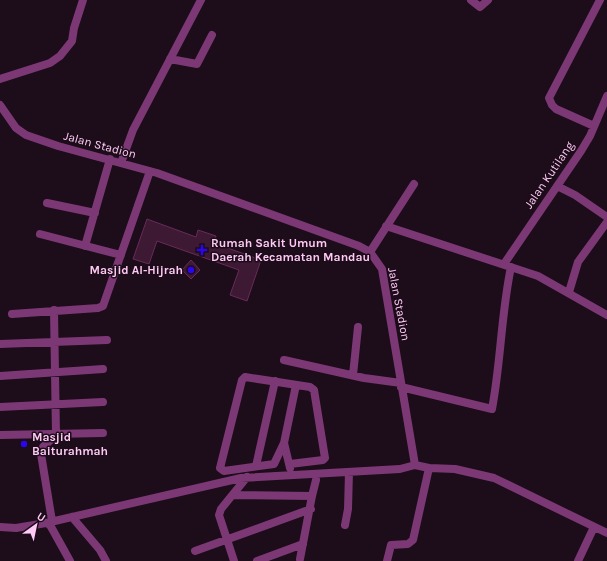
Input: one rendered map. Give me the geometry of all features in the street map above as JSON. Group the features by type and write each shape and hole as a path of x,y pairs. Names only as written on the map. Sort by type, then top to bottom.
{"street":[{"path":"0,79 50,63 60,56 72,41 74,28 83,0"},
{"path":"121,163 133,130 201,0"},
{"path":"471,0 480,7 488,0"},
{"path":"594,126 556,109 552,105 549,98 600,0"},
{"path":"170,59 197,64 212,35"},
{"name":"Jalan Kutilang","path":"508,265 557,186 581,151 607,96"},
{"name":"Jalan Stadion","path":"0,105 11,123 21,133 58,146 150,171 359,246 370,252 382,269 416,465"},
{"path":"85,246 110,160"},
{"path":"12,314 98,308 103,306 150,171"},
{"path":"370,252 414,184"},
{"path":"557,186 575,195 607,217"},
{"path":"47,203 95,213"},
{"path":"569,292 578,262 607,222"},
{"path":"386,226 538,276 607,314"},
{"path":"40,234 121,255"},
{"path":"284,360 353,376 401,385 492,409 499,365 499,345 508,265"},
{"path":"54,310 56,435 43,447 41,454 49,522 70,561"},
{"path":"353,376 358,327"},
{"path":"0,344 107,340"},
{"path":"0,376 103,369"},
{"path":"290,464 323,460 325,457 314,390 310,387 246,376 244,378 220,466 224,471 275,463 284,443 296,385"},
{"path":"256,466 275,381"},
{"path":"0,407 102,402"},
{"path":"0,435 103,433"},
{"path":"284,443 290,464 290,474"},
{"path":"0,527 16,528 49,522 247,477 400,469 416,465 429,468 455,469 494,478 607,533"},
{"path":"388,561 391,545 408,544 413,540 429,468"},
{"path":"345,525 348,509 349,472"},
{"path":"234,561 219,515 222,507 234,495 247,477"},
{"path":"300,559 316,480"},
{"path":"234,495 312,496"},
{"path":"195,551 311,508"},
{"path":"72,517 100,550 106,561"},
{"path":"578,561 594,527"},
{"path":"257,561 303,544"}],"building":[{"path":"147,219 196,237 198,230 216,236 214,243 261,260 247,301 230,295 239,270 157,241 149,264 133,259"},
{"name":"Masjid Al-Hijrah","path":"191,260 200,270 191,279 182,270"}],"place":[{"name":"Rumah Sakit Umum Daerah Kecamatan Mandau","path":"202,250"},
{"name":"Masjid Al-Hijrah","path":"191,270"},
{"name":"Masjid Baiturahmah","path":"24,444"}]}
